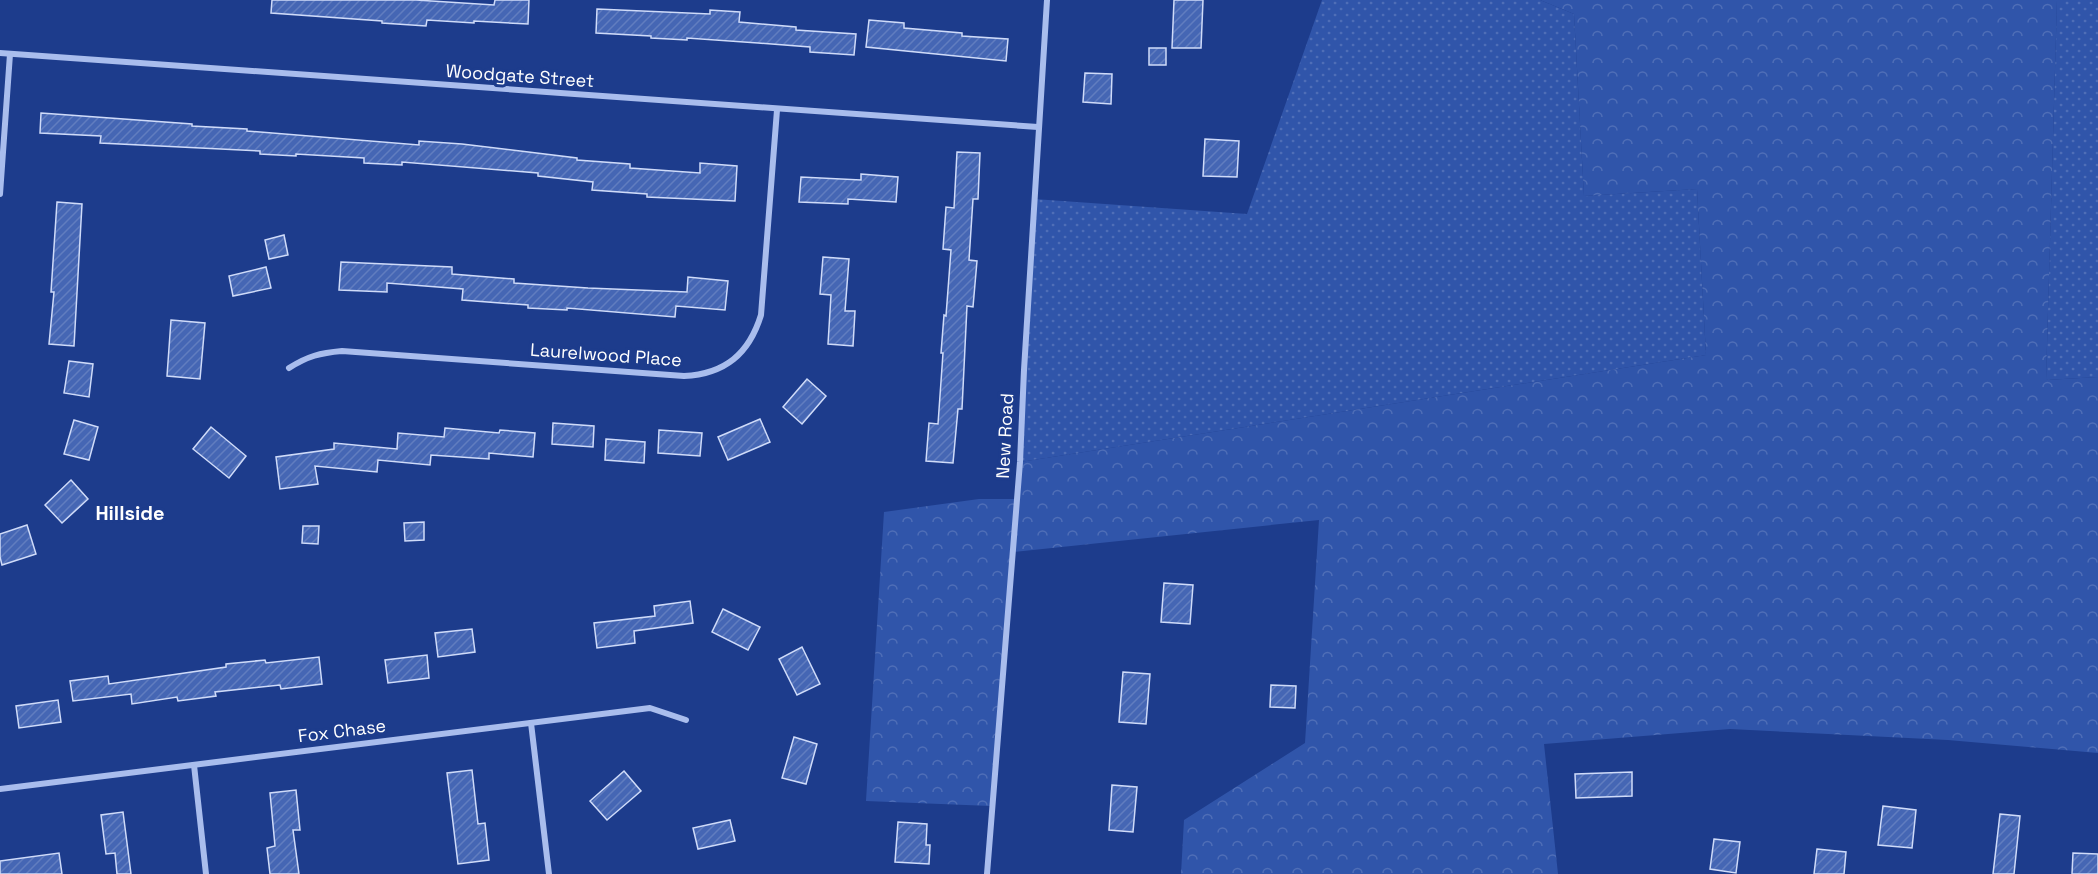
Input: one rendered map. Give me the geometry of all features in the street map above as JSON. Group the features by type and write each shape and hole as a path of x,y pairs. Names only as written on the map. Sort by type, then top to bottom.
{"street":[{"name":"New Road","path":"987,874 1001,670 1020,462 1047,0"},
{"name":"Woodgate Street","path":"0,53 1038,127"},
{"path":"0,194 10,54"},
{"name":"Laurelwood Place","path":"289,368 306,357 342,351 684,376 713,372 745,350 756,332 761,315 777,110"},
{"name":"Fox Chase","path":"0,789 650,708 686,720"},
{"path":"531,723 549,874"},
{"path":"194,765 206,874"}],"green space":[{"path":"1322,0 1540,0 1574,14 1584,196 1697,189 1706,355 1020,462 1034,199 1247,214"},
{"path":"1540,0 2057,0 2046,380 2098,377 2098,753 1948,740 1730,729 1544,744 1558,874 1181,874 1184,820 1305,743 1319,520 1013,552 991,806 866,801 884,512 979,499 1016,499 1020,462 1706,355 1697,189 1584,196 1574,14"},
{"path":"2057,0 2098,0 2098,377 2046,380"}],"building":[{"path":"272,0 416,0 494,5 495,0 529,0 528,24 427,20 426,26 271,13"},
{"path":"1174,0 1203,0 1201,48 1172,48"},
{"path":"597,9 710,14 710,10 740,12 739,22 796,27 796,30 856,34 854,55 810,52 810,47 596,33"},
{"path":"869,20 904,23 904,28 962,33 962,36 1008,39 1006,61 866,47"},
{"path":"1149,48 1166,48 1166,65 1149,65"},
{"path":"1085,73 1112,74 1111,104 1083,102"},
{"path":"41,113 419,145 419,141 462,144 577,158 577,160 630,164 630,168 700,173 700,163 737,166 735,201 647,197 647,194 592,190 593,182 538,176 538,173 402,162 402,165 364,163 364,158 260,154 260,151 100,143 101,136 40,133"},
{"path":"1205,139 1239,141 1237,177 1203,176"},
{"path":"957,152 980,153 978,199 973,199 969,260 977,261 973,307 967,306 962,409 958,409 953,463 926,461 929,423 938,424 943,353 941,353 951,250 943,249 946,207 954,208"},
{"path":"861,174 898,177 896,202 848,199 848,204 799,202 801,177 861,180"},
{"path":"57,202 82,204 74,346 49,344 54,292 51,292"},
{"path":"284,235 288,255 269,259 265,240"},
{"path":"823,257 849,259 845,311 855,311 853,346 828,344 831,295 820,294"},
{"path":"341,262 452,267 452,274 514,279 514,283 588,288 687,292 688,277 728,281 725,310 676,306 675,317 567,308 567,310 528,308 528,305 462,300 463,289 387,283 387,292 339,290"},
{"path":"266,267 271,288 233,296 229,276"},
{"path":"171,320 205,323 200,379 167,376"},
{"path":"69,361 93,364 89,397 64,393"},
{"path":"807,379 826,396 802,424 783,407"},
{"path":"760,419 770,442 728,460 718,437"},
{"path":"74,420 98,427 89,460 64,454"},
{"path":"553,423 594,426 593,447 552,444"},
{"path":"211,427 246,456 229,478 193,449"},
{"path":"445,428 499,433 500,430 535,433 533,457 489,453 489,459 431,455 430,465 378,460 377,472 315,466 318,484 280,489 276,457 334,449 334,443 397,449 398,433 444,437"},
{"path":"659,430 702,433 700,456 658,453"},
{"path":"606,439 645,442 644,463 605,460"},
{"path":"71,480 88,499 62,523 45,505"},
{"path":"424,522 424,540 405,541 404,523"},
{"path":"27,525 36,554 2,565 0,534"},
{"path":"303,526 319,526 318,544 302,543"},
{"path":"1164,583 1193,585 1190,624 1161,622"},
{"path":"690,601 693,623 634,631 635,643 597,648 594,623 655,616 654,606"},
{"path":"723,609 760,627 748,650 712,632"},
{"path":"472,629 475,652 438,657 435,633"},
{"path":"802,647 820,684 797,695 779,659"},
{"path":"427,655 429,678 388,683 385,660"},
{"path":"319,657 322,684 281,689 280,685 215,692 216,696 178,701 177,697 132,704 131,694 73,701 70,681 108,676 109,684 226,667 226,664 265,660 266,663"},
{"path":"1123,672 1150,674 1146,724 1119,722"},
{"path":"1271,685 1296,686 1295,708 1270,707"},
{"path":"58,700 61,722 19,728 16,706"},
{"path":"794,737 817,744 806,784 782,778"},
{"path":"472,770 478,824 485,823 489,860 458,864 447,773"},
{"path":"624,771 641,791 607,820 590,801"},
{"path":"1632,772 1632,796 1576,798 1575,774"},
{"path":"1112,785 1137,787 1133,832 1109,830"},
{"path":"296,790 300,830 293,830 299,874 270,874 267,848 275,846 270,793"},
{"path":"1883,806 1916,810 1912,848 1878,845"},
{"path":"123,812 131,874 117,874 115,853 106,854 101,815"},
{"path":"2000,814 2020,816 2014,874 1993,874"},
{"path":"730,820 735,841 698,849 693,828"},
{"path":"898,822 927,824 926,845 930,845 929,864 895,862"},
{"path":"1714,839 1740,842 1736,873 1710,869"},
{"path":"1817,849 1846,852 1844,874 1814,874"},
{"path":"59,853 62,874 0,874 0,861"},
{"path":"2073,853 2098,854 2098,874 2072,874"}],"district":[{"name":"Hillside","path":"130,513"}]}
